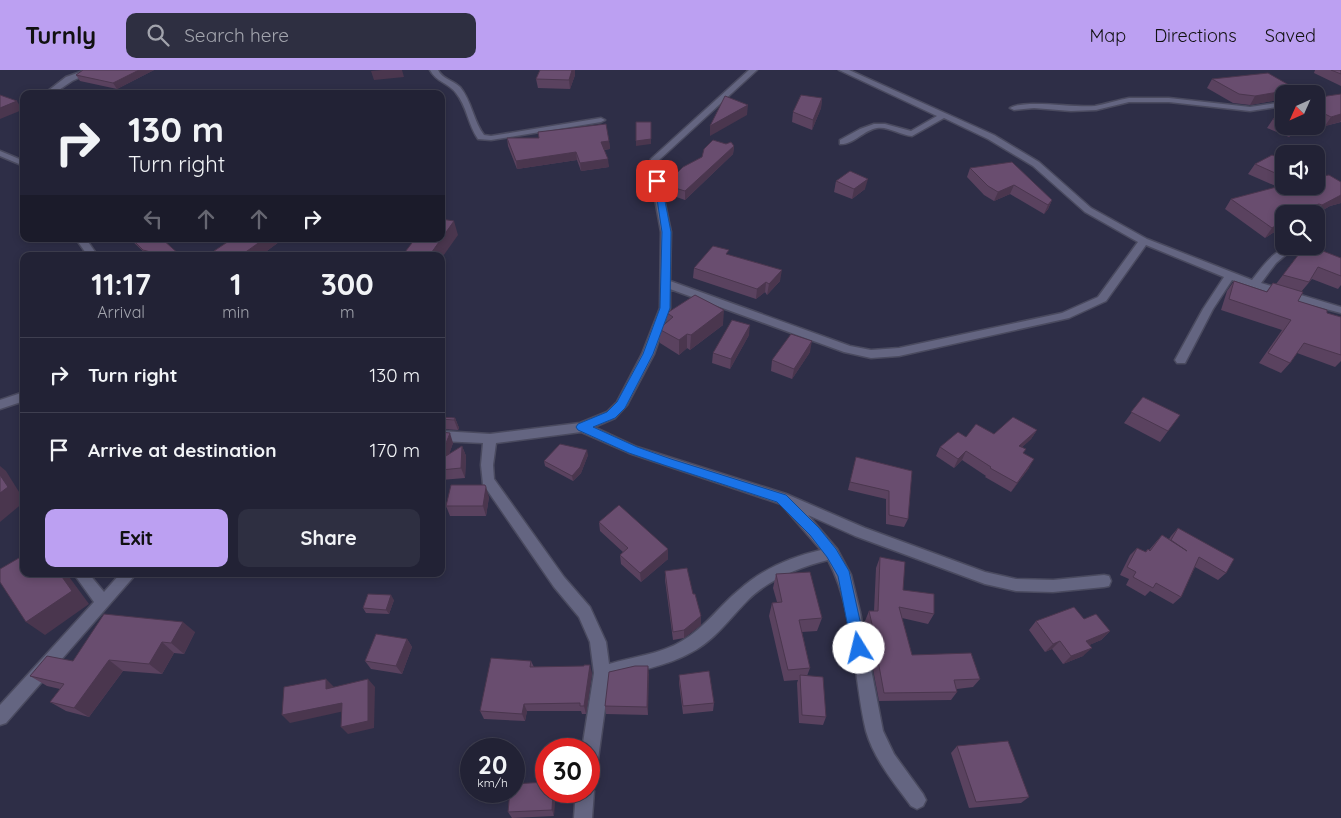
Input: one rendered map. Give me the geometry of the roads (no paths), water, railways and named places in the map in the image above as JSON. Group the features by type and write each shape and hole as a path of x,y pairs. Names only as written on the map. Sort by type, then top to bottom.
{"street":[{"path":"54,90 69,79 92,70"},
{"path":"434,70 438,77 457,88 470,108 474,126 481,137 491,138 602,120"},
{"path":"445,436 490,439 582,427 611,415 621,405 648,354 665,308 666,232 653,166 654,159 754,70"},
{"path":"843,70 991,137 1015,150 1036,164 1088,210 1144,241 1230,276 1341,310"},
{"path":"1014,108 1034,106 1071,109 1096,108 1129,100 1169,100 1250,108 1275,105"},
{"path":"843,142 875,125 884,125 907,134 912,134 942,116"},
{"path":"0,153 20,162"},
{"path":"665,283 848,349 871,354 898,352 1065,316 1102,299 1144,241"},
{"path":"1254,284 1281,255"},
{"path":"1181,360 1208,309 1230,276"},
{"path":"0,405 20,398"},
{"path":"582,427 633,450 781,498 860,532 985,578 1016,585 1053,586 1104,581"},
{"path":"490,439 487,465 488,480 559,582 585,612 598,642 602,673 592,738"},
{"path":"781,498 814,531 832,553 844,575 853,612 875,732 888,760 917,800"},
{"path":"602,673 661,658 687,647 711,629 744,594 770,576 799,560 832,553"},
{"path":"83,577 103,602"},
{"path":"0,717 126,577"},
{"path":"583,818 584,803"}]}
